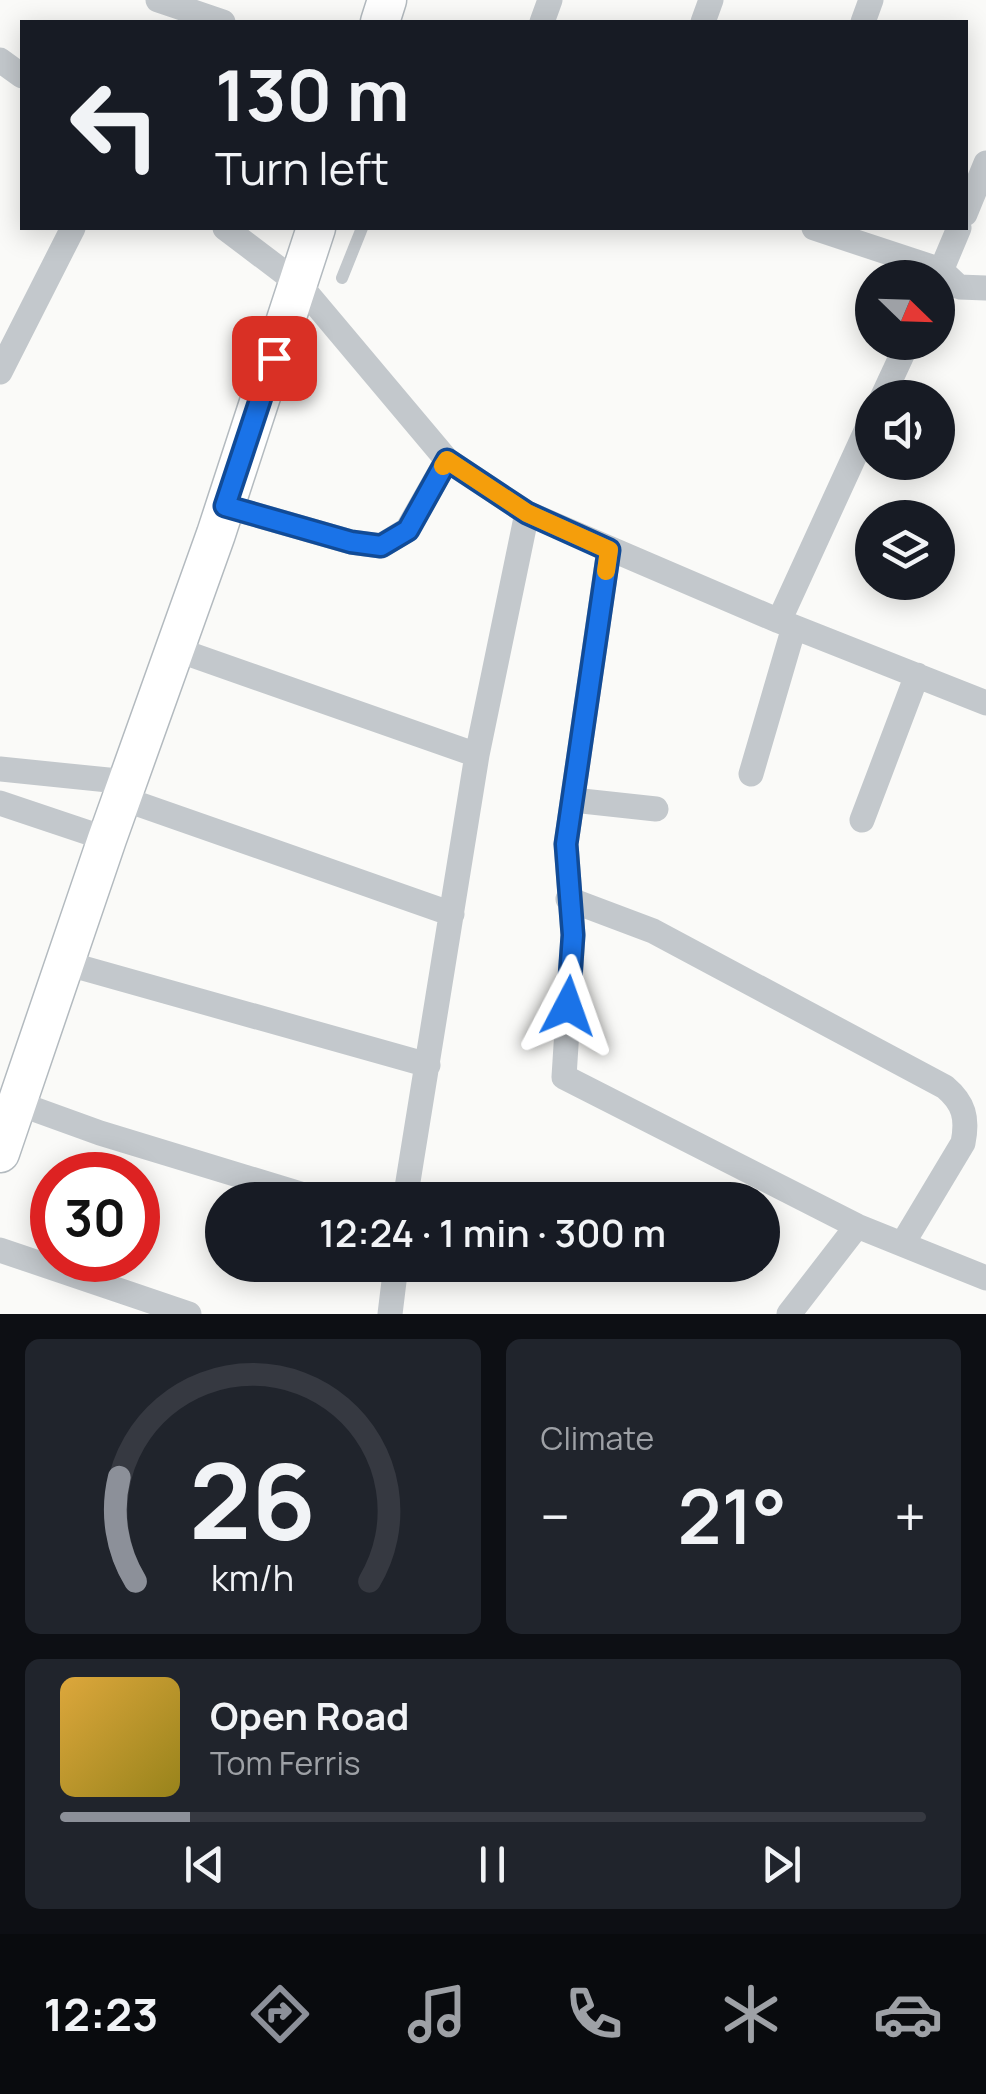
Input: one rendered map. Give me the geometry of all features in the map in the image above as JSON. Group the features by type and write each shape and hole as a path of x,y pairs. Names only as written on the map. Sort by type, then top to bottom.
{"street":[{"path":"158,0 216,20"},
{"path":"968,207 986,163"},
{"path":"0,372 72,230"},
{"path":"229,230 298,284 447,460 527,513 786,624 986,703"},
{"path":"0,1153 225,506 315,230"},
{"path":"819,230 901,260"},
{"path":"945,260 958,230"},
{"path":"955,283 986,288"},
{"path":"751,774 786,624 855,459"},
{"path":"225,506 351,542 381,546 408,530 447,460"},
{"path":"408,1182 477,755 527,513"},
{"path":"609,550 566,844 573,935 564,1077 858,1226 986,1278"},
{"path":"174,649 477,755"},
{"path":"862,820 917,675"},
{"path":"0,769 125,790 452,914"},
{"path":"573,800 656,809"},
{"path":"0,802 107,838"},
{"path":"568,899 653,931 945,1086 959,1099 967,1126 963,1143 902,1243"},
{"path":"65,963 428,1065"},
{"path":"17,1103 259,1182"},
{"path":"789,1314 858,1226"},
{"path":"0,1250 190,1314"},
{"path":"390,1314 394,1282"}],"lane":[{"path":"342,278 361,230"}],"slow traffic":[{"path":"443,466 447,460 527,513 609,550 606,571"}],"route":[{"path":"274,358 225,506 369,547 381,546 408,530 447,460 527,513 609,550 566,844 573,935 568,1006"}]}
